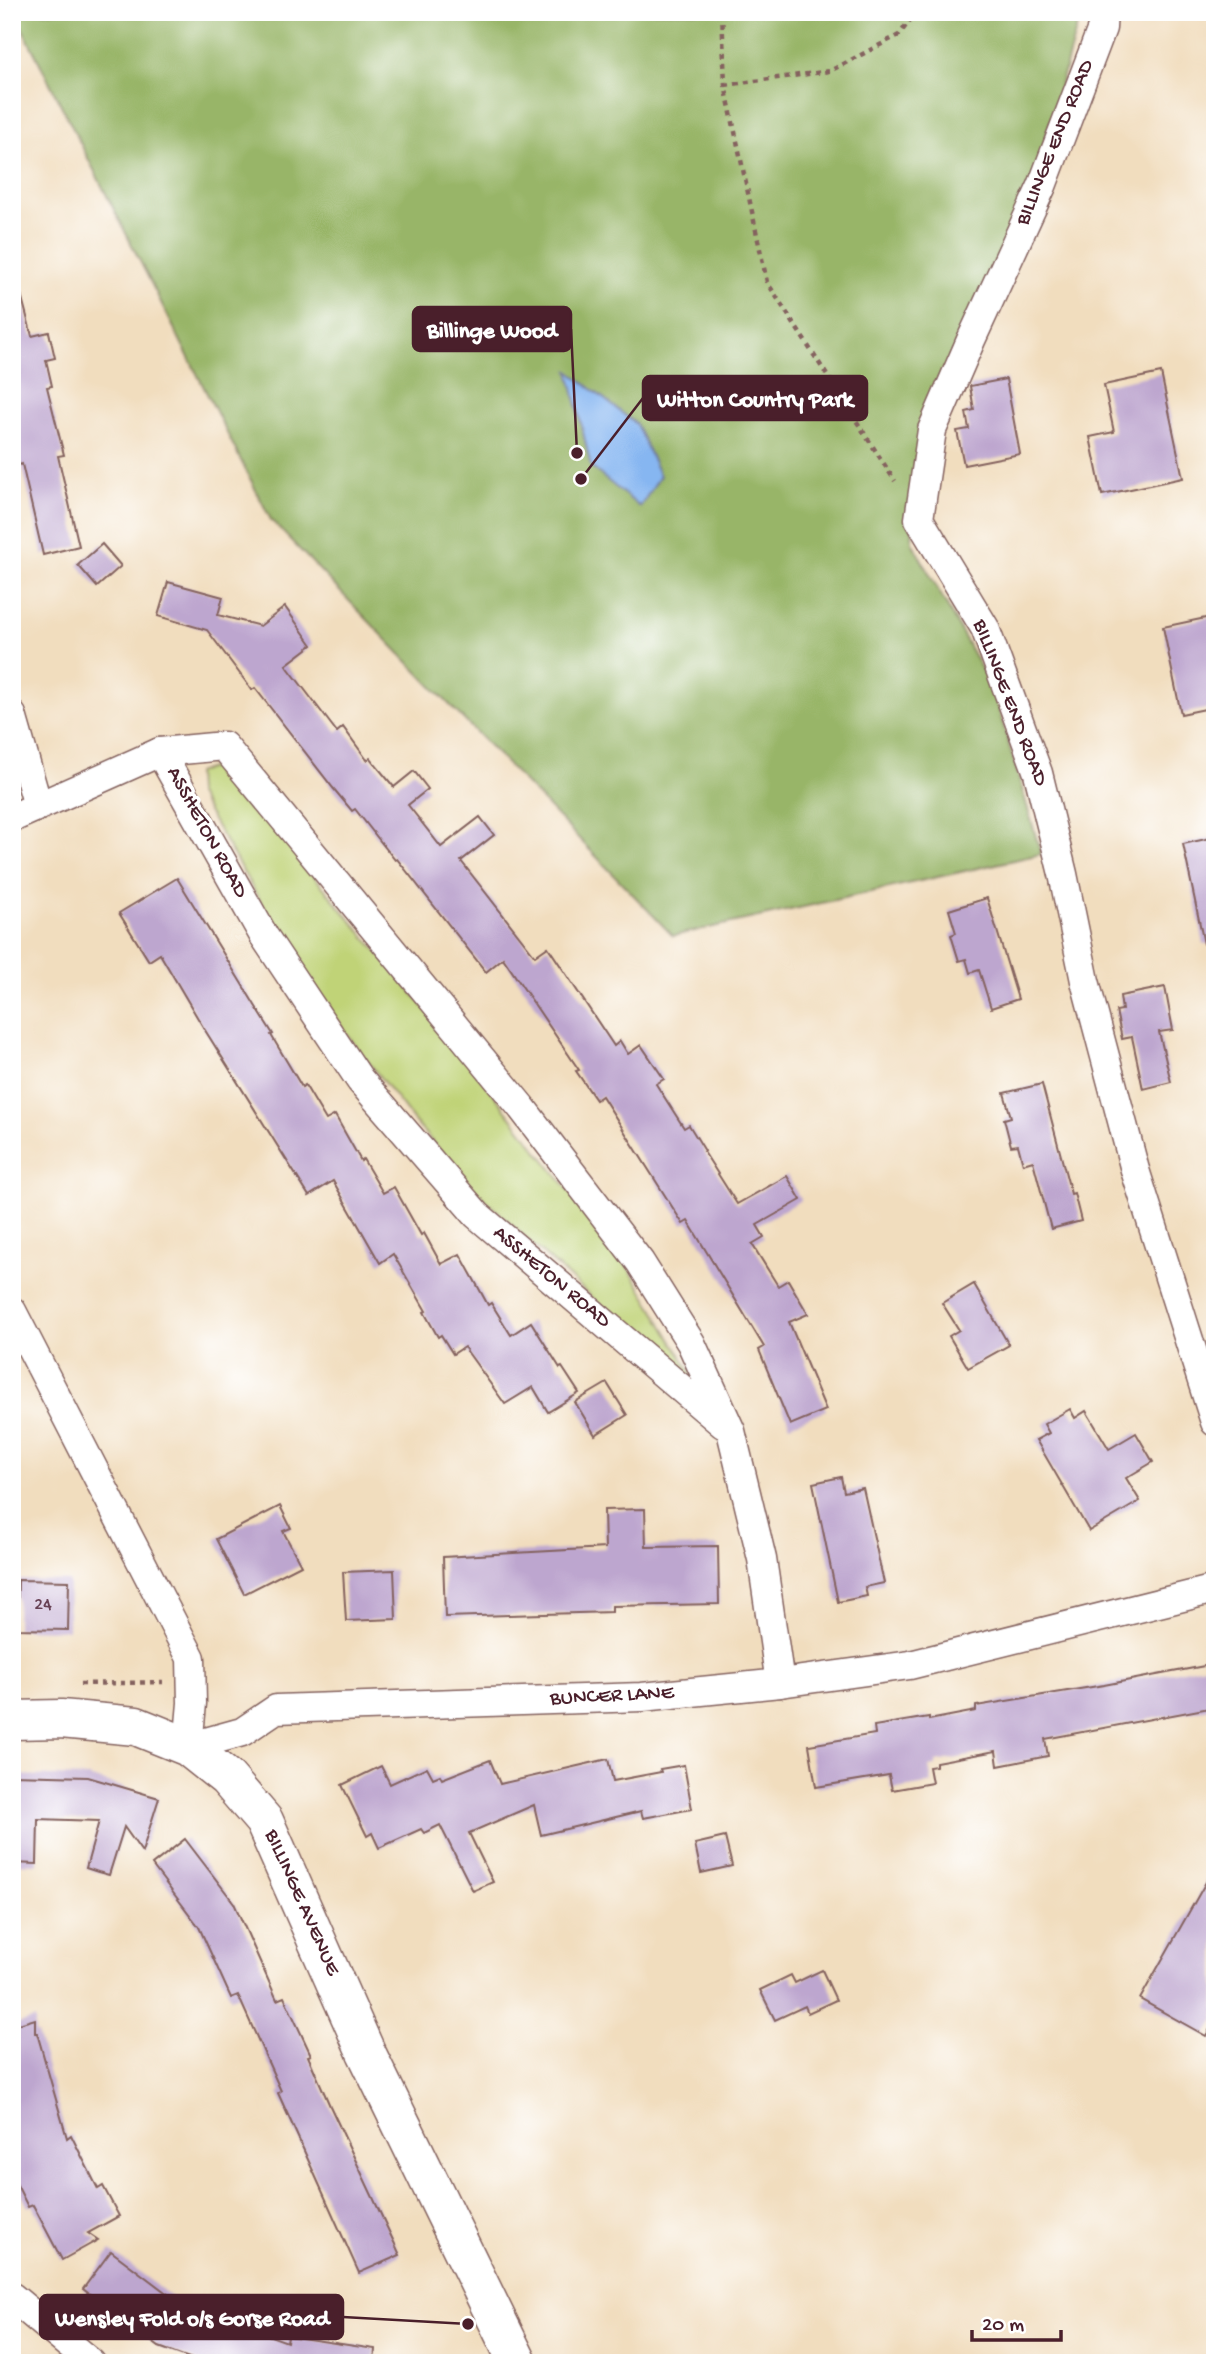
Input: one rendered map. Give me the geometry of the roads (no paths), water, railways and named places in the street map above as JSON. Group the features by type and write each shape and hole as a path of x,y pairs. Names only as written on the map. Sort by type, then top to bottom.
{"main road":[{"path":"12,1720 61,1719 136,1726 188,1747"},
{"name":"BILLINGE AVENUE","path":"188,1747 227,1778 264,1821 366,2052 518,2363"}],"street":[{"name":"BILLINGE END ROAD","path":"1104,12 1102,28 1042,186 932,429 919,519 985,628 1038,773 1063,874 1085,981 1135,1170 1215,1422"},
{"path":"12,715 38,806"},
{"name":"ASSHETON ROAD","path":"731,1430 478,1215 360,1080 264,936 160,751 224,746 522,1108 640,1262 691,1343 731,1430 762,1559 780,1683"},
{"path":"12,818 160,751"},
{"path":"12,1311 191,1658 188,1747"},
{"name":"BUNCER LANE","path":"188,1747 242,1732 276,1709 642,1697 780,1683 910,1665 1215,1589"},
{"path":"12,2297 91,2363"}],"water":[{"path":"569,371 636,424 660,476 640,507 591,467"}],"place":[{"name":"Billinge Wood","path":"577,453"},
{"name":"Witton Country Park","path":"581,479"},
{"name":"Wensley Fold o/s Gorse Road","path":"468,2324"}]}
